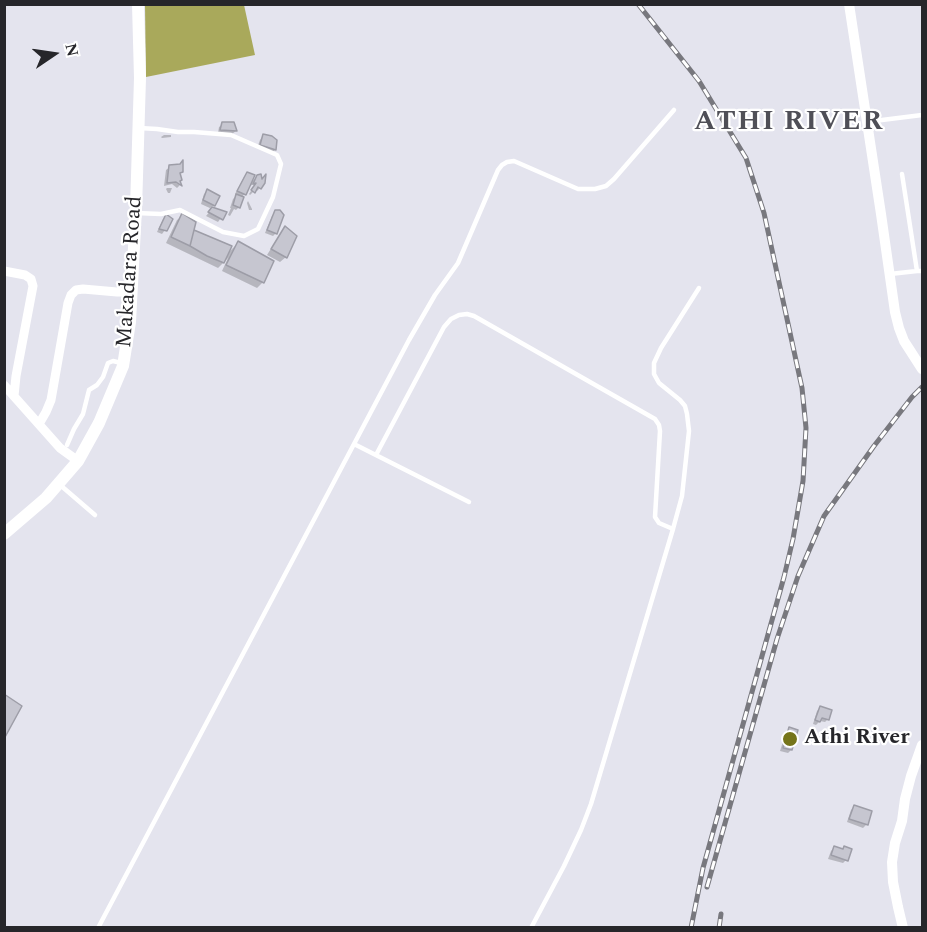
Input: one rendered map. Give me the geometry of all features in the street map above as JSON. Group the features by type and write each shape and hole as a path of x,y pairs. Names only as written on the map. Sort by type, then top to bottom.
{"main road":[{"name":"Makadara Road","path":"4,534 46,498 78,461 116,386 123,363 129,337 136,213 141,78 138,4"}],"street":[{"path":"849,4 895,312 904,341 922,369"},
{"path":"4,271 19,272 25,275 32,279 33,286 14,396"},
{"path":"39,424 51,400 71,295 76,290 83,289 132,292"},
{"path":"4,385 60,448 78,461"},
{"path":"903,927 891,862 908,787 922,745"}],"lane":[{"path":"98,927 426,310 458,263 498,170 507,162 514,161 578,189 595,189 606,186 674,110"},
{"path":"866,122 922,115"},
{"path":"136,213 161,214 180,210 223,232 244,236 258,229 273,197 281,164 277,155 231,135 139,128"},
{"path":"890,274 920,271 902,174"},
{"path":"531,927 564,866 591,804 673,529 683,485 689,431 685,406 659,383 654,374 654,363 660,348 699,288"},
{"path":"376,455 444,327 451,319 466,314 474,316 659,424 655,517 659,523 673,529"},
{"path":"67,444 83,414 89,390 103,377 108,363 113,361 123,363"},
{"path":"354,444 469,502"},
{"path":"59,484 95,515"}],"shaded area":[{"path":"145,5 244,5 255,55 146,77"}],"building":[{"path":"222,122 234,122 237,131 220,130"},
{"path":"263,134 277,140 276,150 260,145"},
{"path":"183,160 183,172 180,173 182,186 176,182 167,183 169,165 180,164"},
{"path":"247,172 255,175 246,195 237,191"},
{"path":"261,174 262,179 266,174 265,183 261,189 258,187 255,193 251,190 256,183 253,184 257,175"},
{"path":"207,189 220,196 215,206 203,200"},
{"path":"236,194 244,197 240,208 233,205"},
{"path":"212,207 227,212 223,220 208,212"},
{"path":"275,210 280,210 284,215 277,234 267,230"},
{"path":"182,213 196,222 190,246 171,237"},
{"path":"166,214 173,219 167,231 159,229"},
{"path":"285,226 297,236 287,258 271,249"},
{"path":"194,230 232,246 224,263 190,246"},
{"path":"238,241 274,261 264,283 226,265"},
{"path":"4,694 22,706 4,739"},
{"path":"820,706 832,710 829,720 822,718 820,722 815,720"},
{"name":"Athi River","path":"789,727 798,730 792,750 783,748"},
{"path":"854,805 872,811 868,825 849,819"},
{"path":"834,846 852,849 848,861 831,855"}],"railway":[{"path":"638,4 699,81 746,158 764,213 802,388 806,428 803,481 793,539 703,868 691,928"},
{"path":"707,887 777,639 798,576 824,516 874,446 922,387"},
{"path":"719,928 721,914"}],"place":[{"name":"Athi River","path":"790,739"}],"district":[{"name":"ATHI RIVER","path":"789,124"}]}
